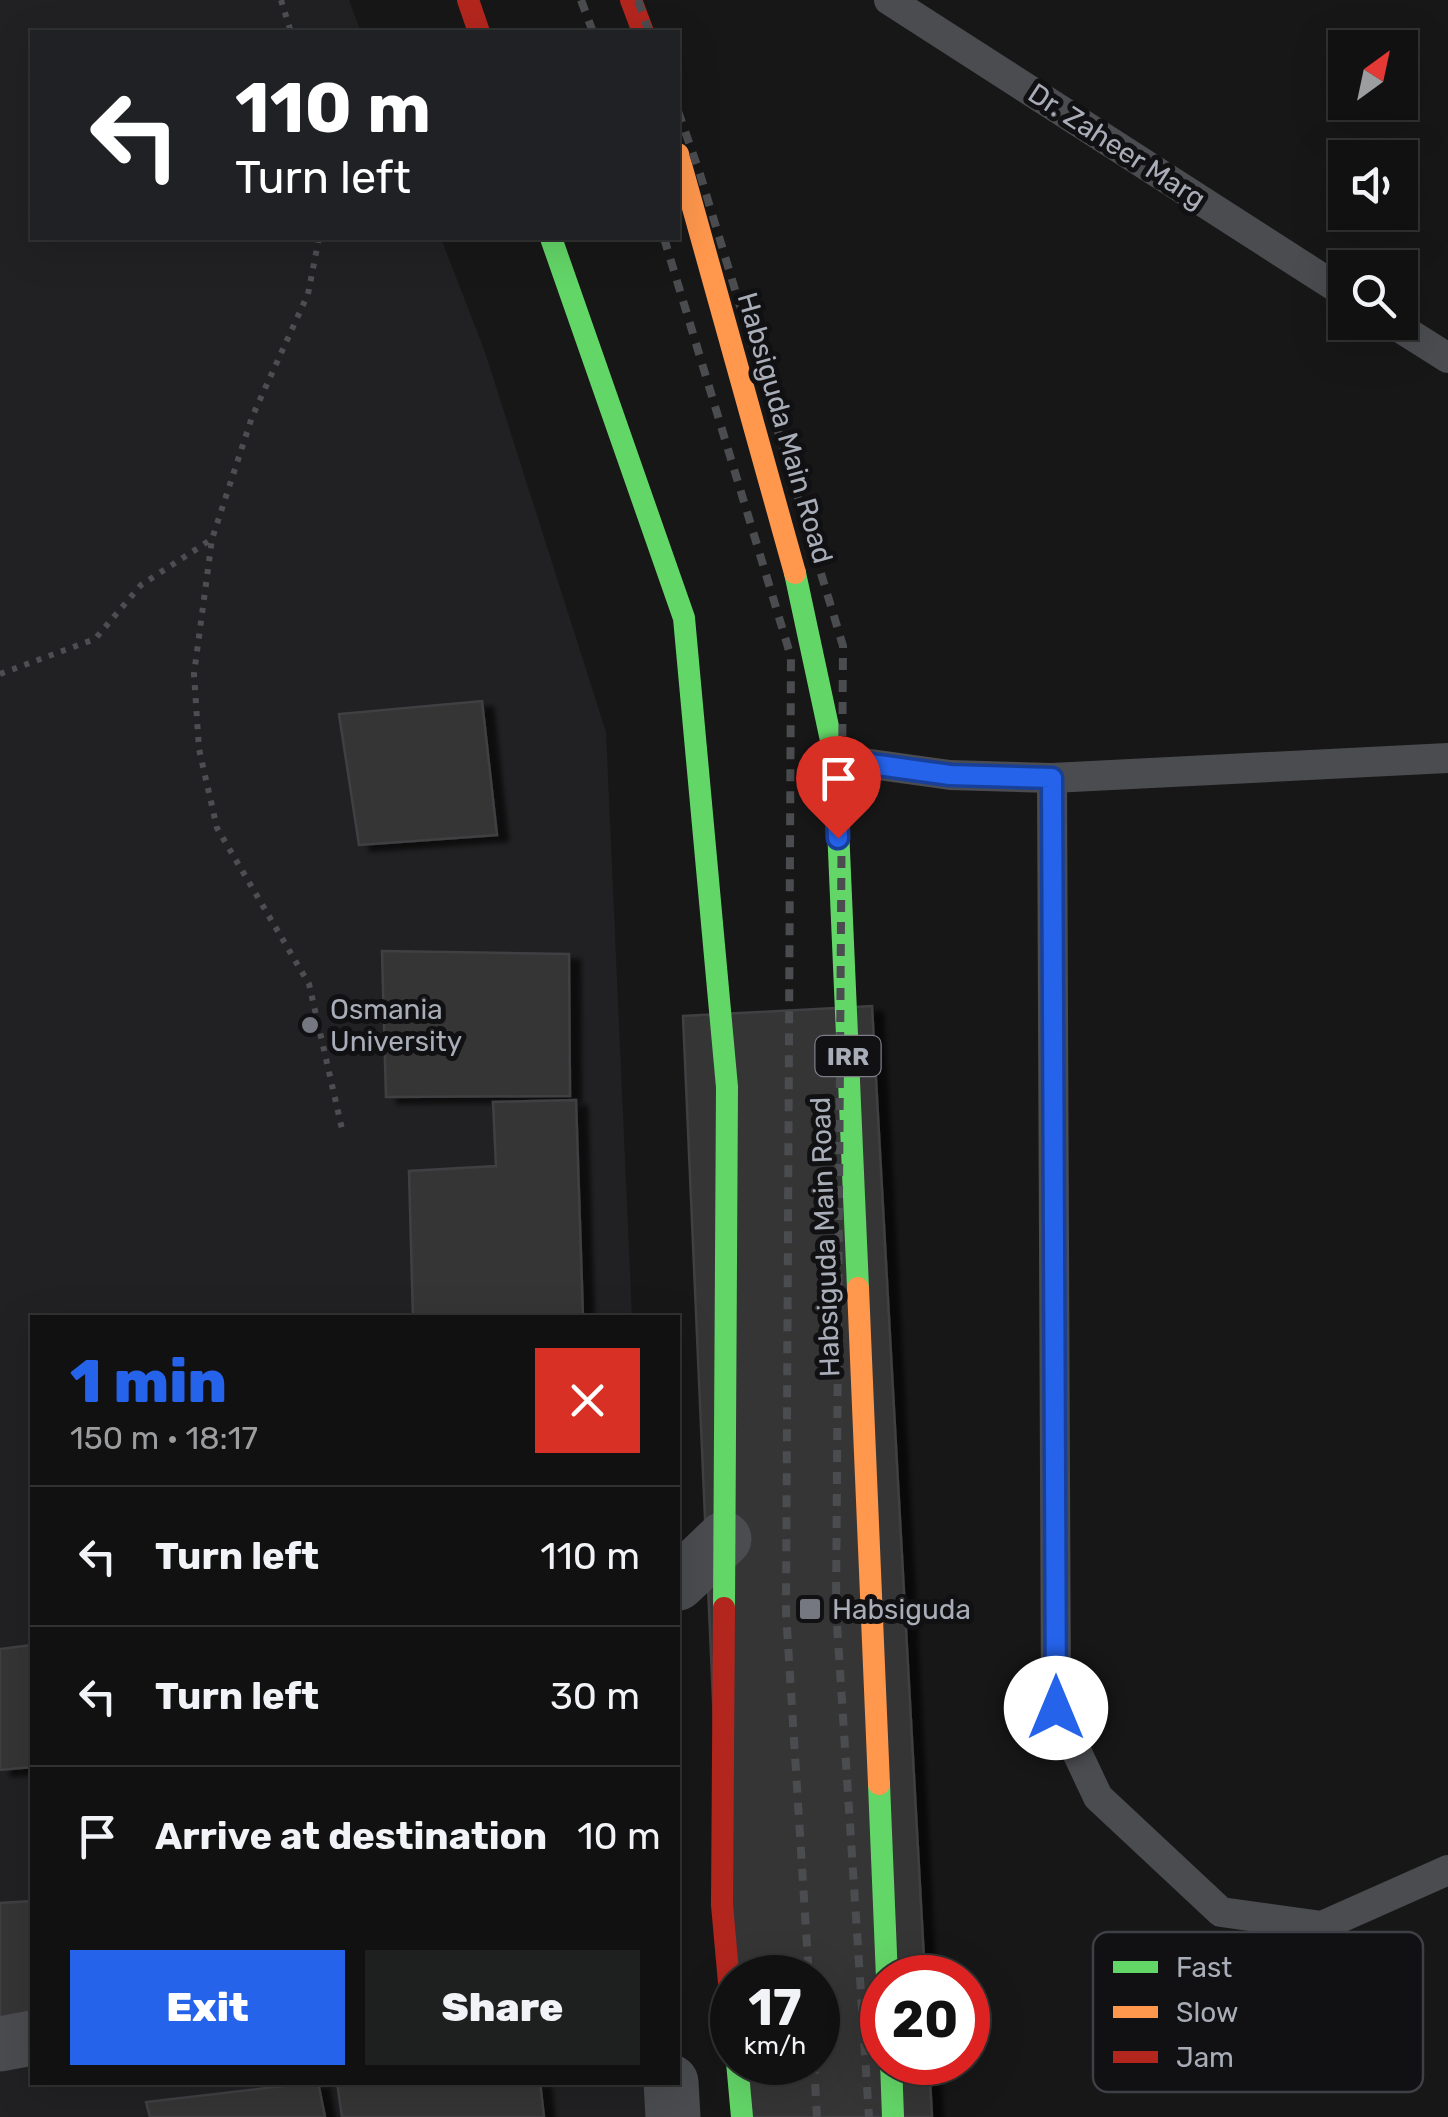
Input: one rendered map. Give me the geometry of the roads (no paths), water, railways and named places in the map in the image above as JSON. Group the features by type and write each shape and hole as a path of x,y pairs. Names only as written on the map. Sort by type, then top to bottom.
{"main road":[{"path":"468,0 478,30"},
{"path":"632,0 642,30"},
{"name":"Habsiguda Main Road","path":"680,161 800,591 835,759 886,1955"},
{"path":"552,240 684,618 727,1087 722,1906 726,1955"},
{"path":"739,2085 742,2117"},
{"path":"892,2085 893,2117"}],"street":[{"path":"680,1581 724,1539"},
{"path":"0,2044 30,2038"},
{"path":"671,2085 673,2117"}],"lane":[{"name":"Dr. Zaheer Marg","path":"888,0 1328,282"},
{"path":"1418,339 1448,358"},
{"path":"835,759 950,775 1052,778 1448,758"},
{"path":"1052,778 1056,1708 1098,1797 1221,1912 1322,1926 1448,1870"}],"railway":[{"path":"581,0 592,30"},
{"path":"638,0 648,30"},
{"path":"680,117 843,646 836,1609 869,2117"},
{"path":"665,240 791,657 786,1612 808,1955"},
{"path":"815,2085 817,2117"}],"place":[{"name":"Osmania University","path":"310,1025"},
{"name":"Habsiguda","path":"810,1609"}]}
